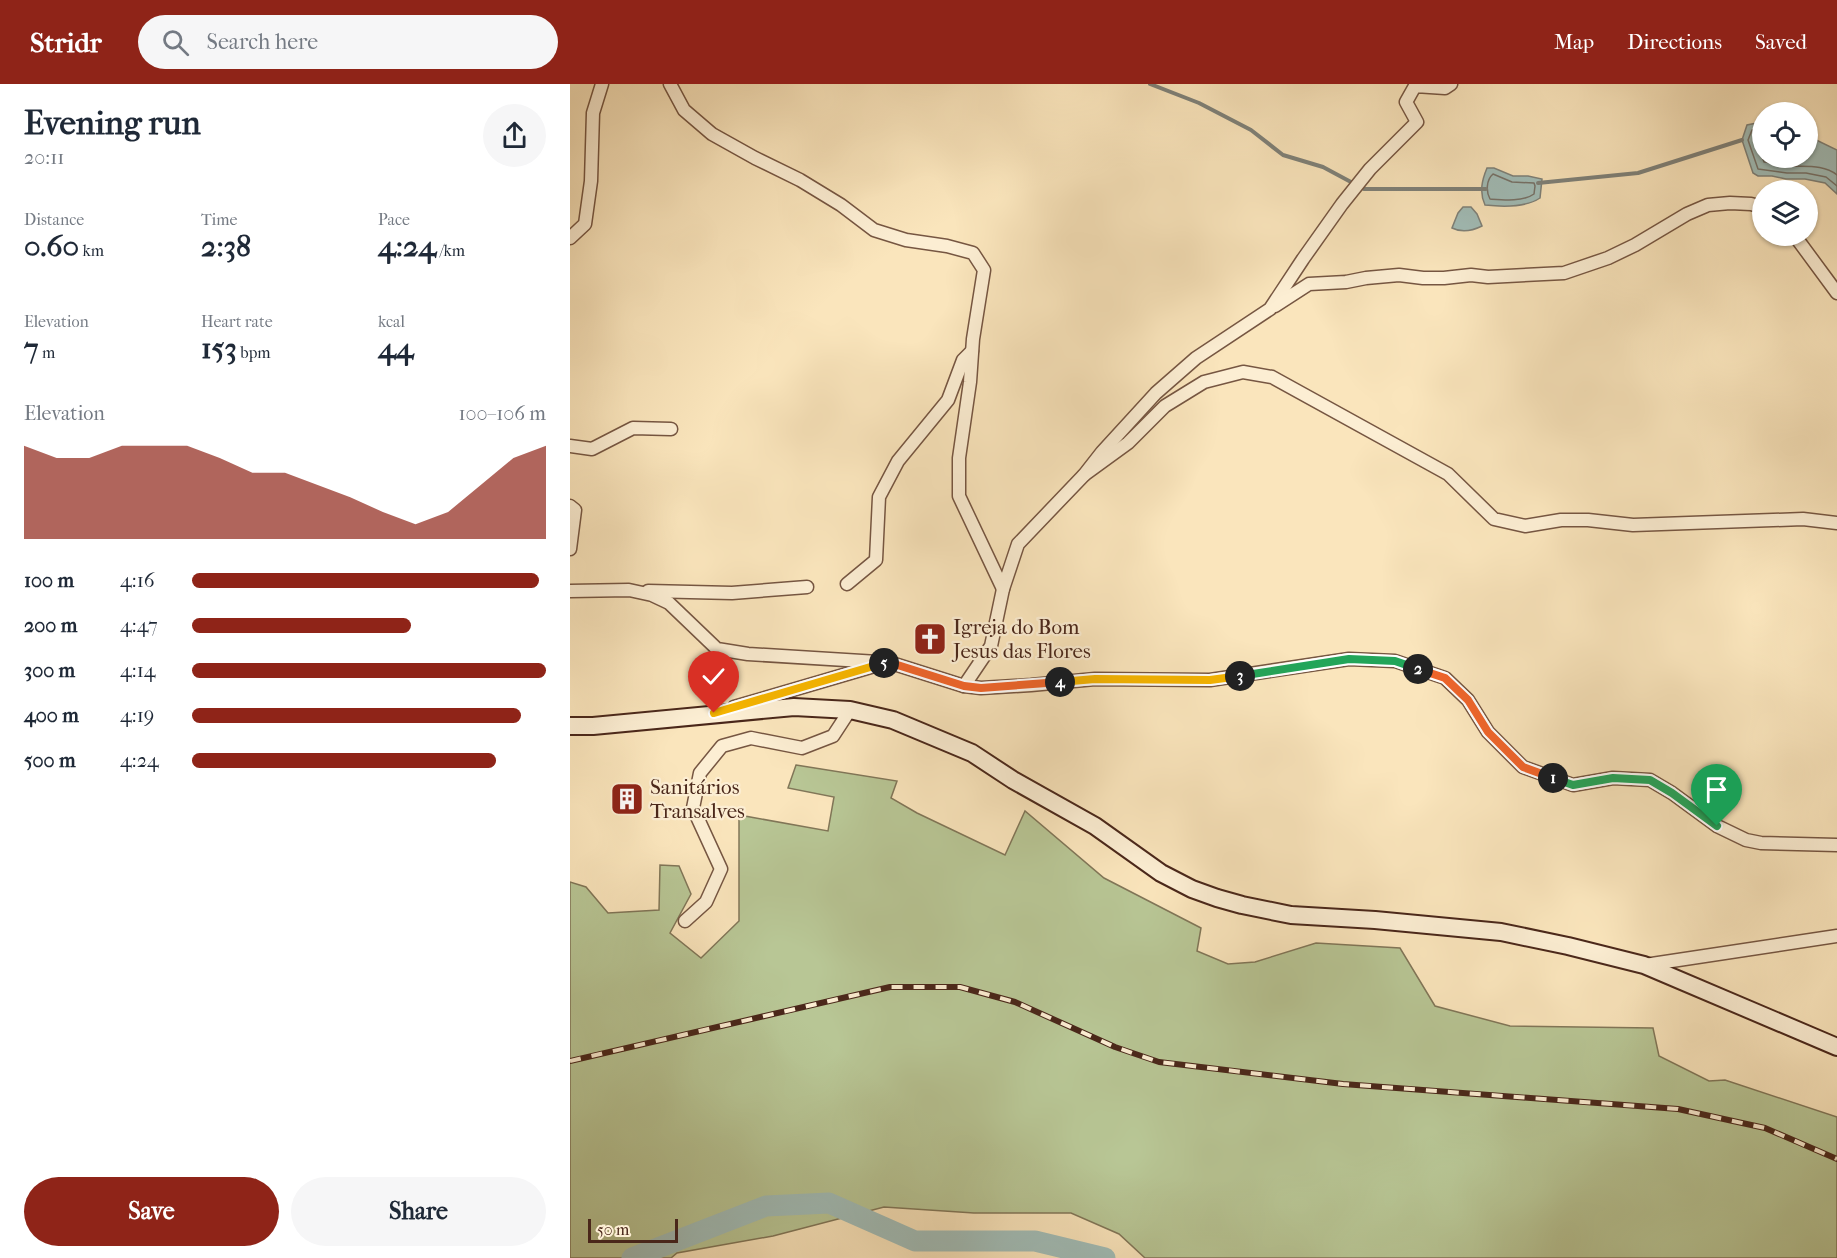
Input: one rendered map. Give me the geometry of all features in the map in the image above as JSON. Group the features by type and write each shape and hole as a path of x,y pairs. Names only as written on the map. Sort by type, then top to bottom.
{"main road":[{"path":"570,726 593,726 794,707 850,710 894,720 972,753 1013,780 1095,826 1161,873 1192,889 1217,898 1291,915 1501,932 1568,946 1644,965 1837,1047"}],"street":[{"path":"570,238 585,224 591,181 593,113 602,84"},
{"path":"670,84 684,110 712,134 800,180 841,205 874,230 906,240 947,246 973,253 984,270 959,458 959,495 1003,589"},
{"path":"1270,309 1342,204 1370,169 1417,122 1406,102 1415,86 1445,88 1450,84"},
{"path":"964,686 991,646 1003,589 1018,544 1084,475 1156,393 1196,358 1309,284 1399,275 1444,278 1470,275 1564,273 1608,258 1687,214 1708,205 1730,202 1752,204"},
{"path":"1802,246 1837,293"},
{"path":"847,584 876,560 879,496 898,461 948,400 963,360 972,351"},
{"path":"1084,475 1128,443 1165,406 1204,382 1244,372 1272,377 1448,474 1494,519 1526,526 1561,520 1588,520 1633,525 1803,519 1837,523"},
{"path":"570,446 592,449 633,428 671,429"},
{"path":"570,506 575,510 570,549"},
{"path":"570,591 732,593 807,588"},
{"path":"629,590 669,603 717,648 748,654 888,662 964,686 981,688 1095,679 1210,680 1349,659 1395,661 1445,678 1468,700 1488,732 1523,767 1573,785 1613,778 1650,780 1717,826 1746,840 1761,843 1837,845"},
{"path":"714,713 888,662"},
{"path":"686,921 706,902 721,869 693,808 700,773 722,746 751,738 801,748 833,736 850,710"},
{"path":"1644,965 1837,936"}],"green space":[{"path":"796,765 897,781 891,798 1005,855 1025,811 1104,878 1201,928 1197,951 1228,964 1255,962 1316,943 1400,948 1435,1006 1510,1026 1653,1028 1659,1056 1709,1081 1725,1080 1837,1117 1837,1258 1145,1258 1119,1234 1071,1213 974,1213 884,1207 773,1236 677,1253 671,1258 570,1258 570,882 586,887 608,913 659,910 660,865 679,866 691,894 670,933 701,958 739,921 739,815 828,831 834,797 788,788"}],"water":[{"path":"1752,124 1752,168 1818,168 1818,141 1837,150 1837,194 1818,180 1758,176 1753,173 1742,140 1747,125"},
{"path":"1487,168 1494,168 1513,176 1542,179 1540,198 1521,205 1485,205 1482,186"},
{"path":"1463,207 1471,207 1482,226 1467,231 1452,228"}],"waterway":[{"path":"1150,84 1199,103 1251,130 1283,155 1323,167 1364,189 1486,189"},
{"path":"1538,183 1638,173 1742,140"},
{"path":"632,1258 766,1206 829,1203 915,1241 1035,1241 1105,1258"}],"railway":[{"path":"570,1061 890,987 960,987 1015,1002 1115,1047 1159,1062 1343,1084 1678,1109 1765,1128 1837,1159"}],"place":[{"name":"Igreja do Bom Jesus das Flores","path":"930,639"},
{"name":"Sanitários Transalves","path":"627,799"}],"route":[{"path":"714,713 888,662 964,686 981,688 1095,679 1210,680 1349,659 1395,661 1445,678 1468,700 1488,732 1523,767 1573,785 1613,778 1650,780 1717,826"}]}
